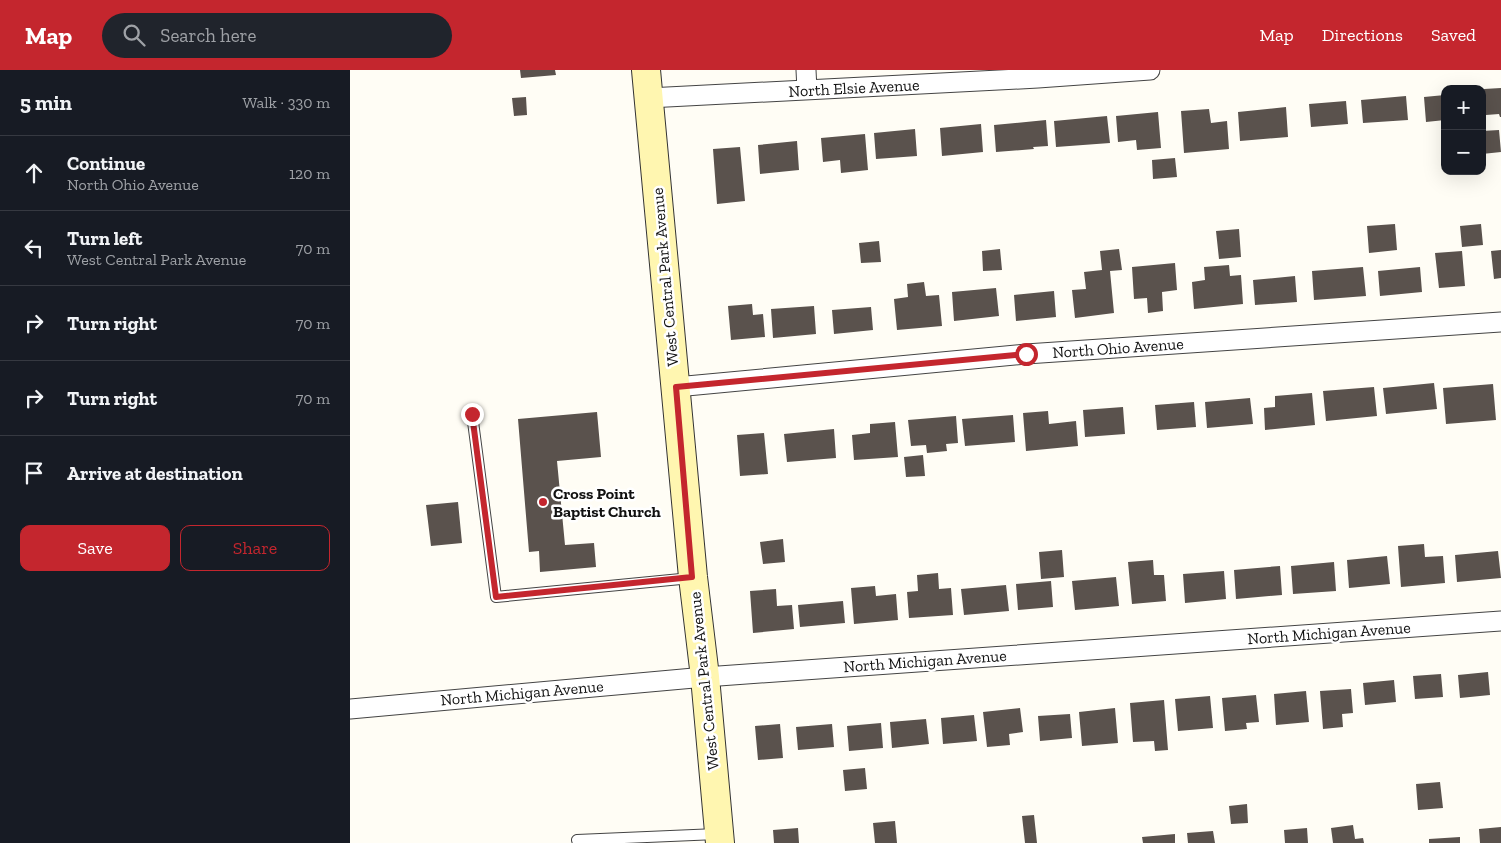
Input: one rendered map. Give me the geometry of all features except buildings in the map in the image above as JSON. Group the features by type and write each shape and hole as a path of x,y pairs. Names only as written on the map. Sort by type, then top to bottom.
{"street":[{"name":"West Central Park Avenue","path":"646,70 692,577 705,677 719,838"},
{"path":"806,70 807,90"},
{"name":"North Elsie Avenue","path":"648,98 807,90 1038,74 1150,70"},
{"name":"North Ohio Avenue","path":"676,387 1026,354 1501,322"},
{"name":"North Michigan Avenue","path":"350,708 705,677 1501,620"}],"lane":[{"path":"472,414 496,597 692,577"},
{"path":"578,843 577,840 719,838"}],"place":[{"name":"Cross Point Baptist Church","path":"543,502"}],"route":[{"path":"472,414 496,597 692,577 676,387 1026,354"}]}
